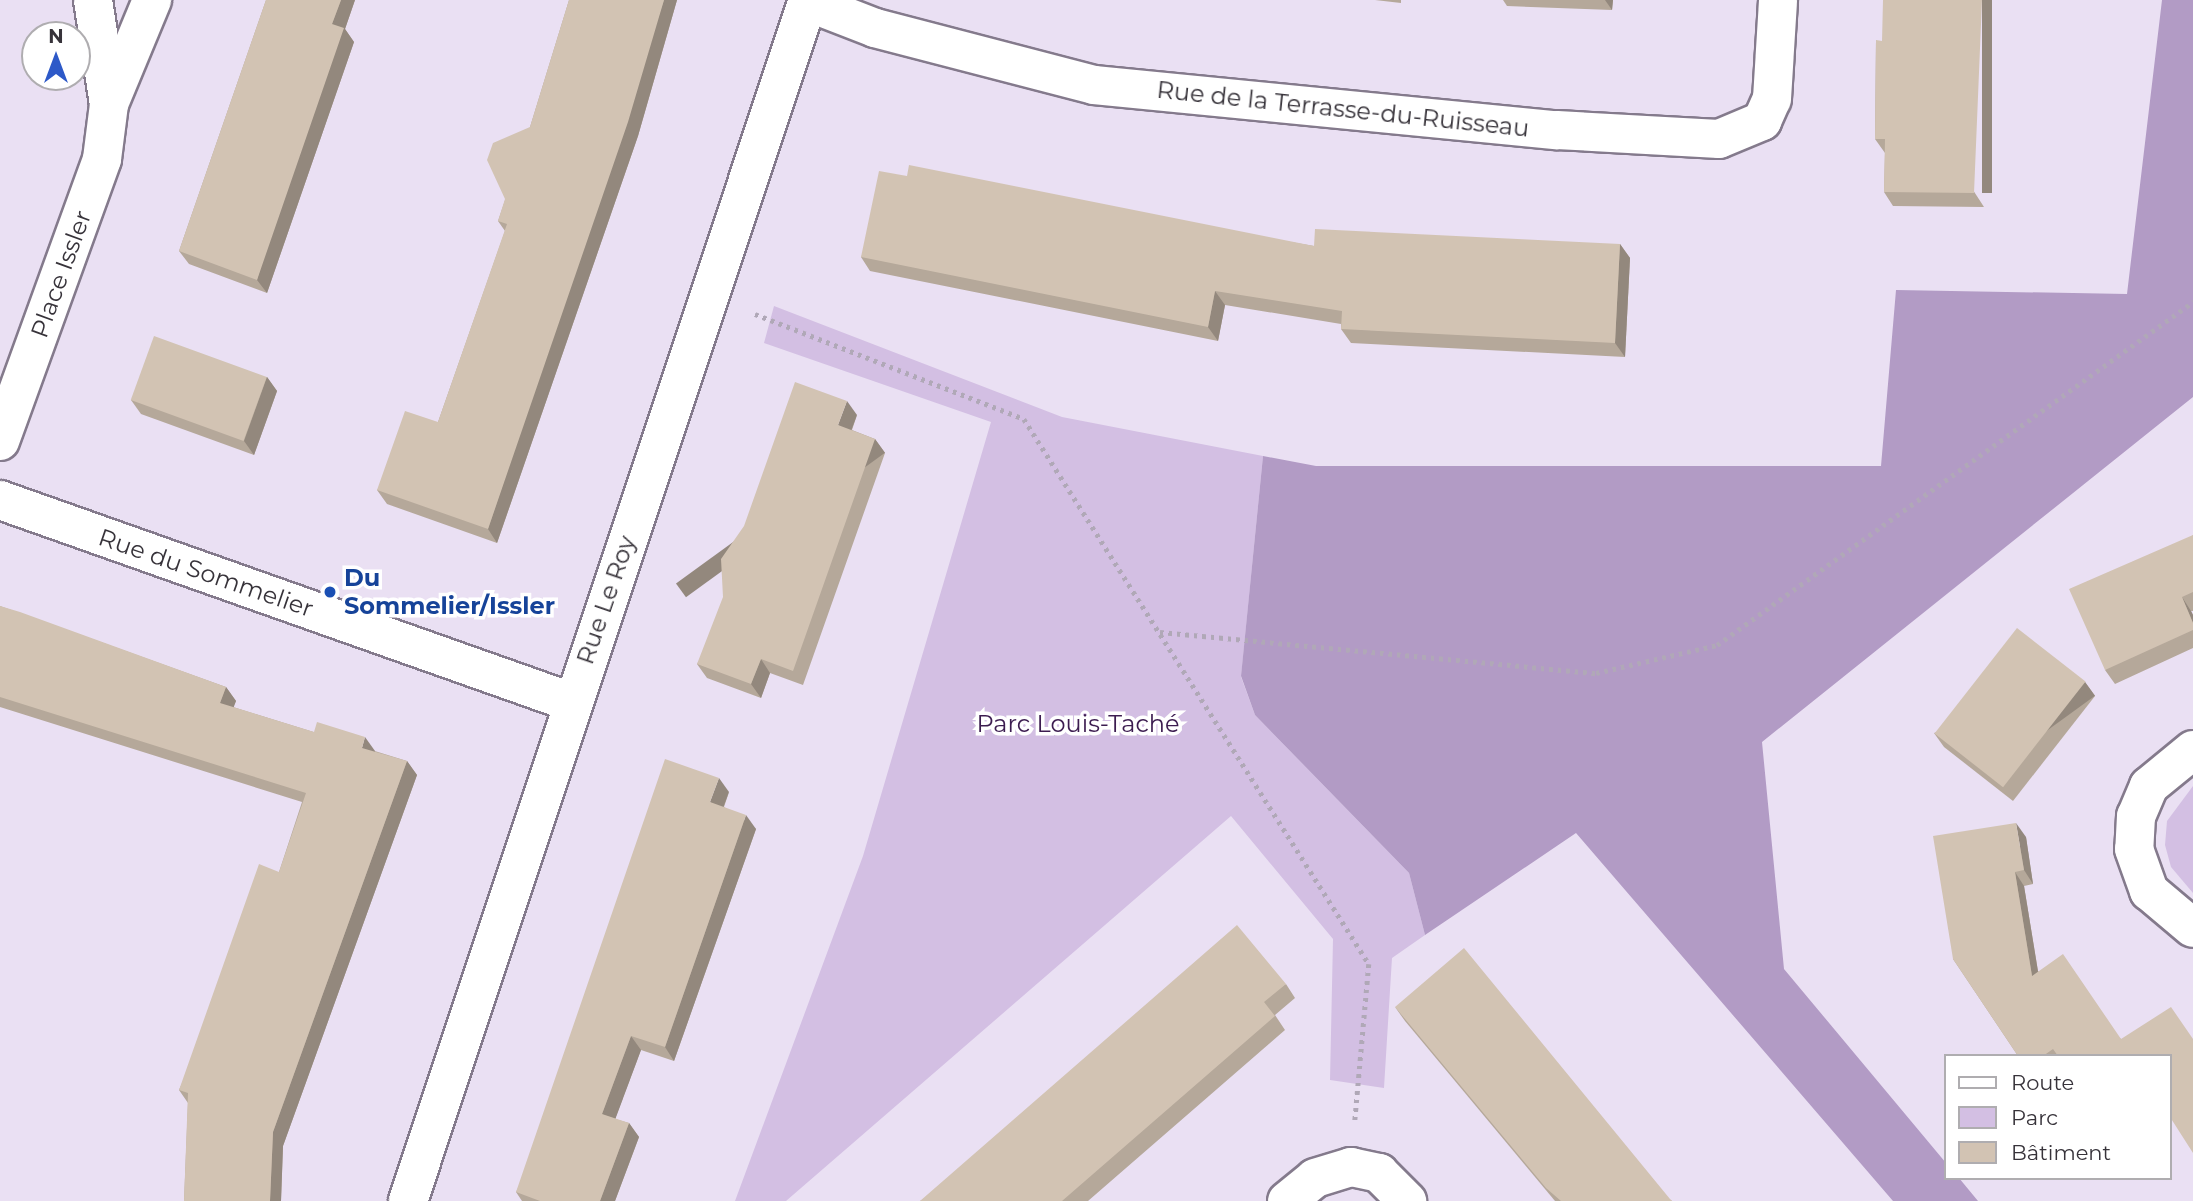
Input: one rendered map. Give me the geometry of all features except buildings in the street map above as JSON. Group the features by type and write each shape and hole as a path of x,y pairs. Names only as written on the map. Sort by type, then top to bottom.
{"street":[{"name":"Place Issler","path":"93,0 109,104"},
{"name":"Place Issler","path":"0,441 102,159 109,104 152,0"},
{"name":"Rue de la Terrasse-du-Ruisseau","path":"808,1 875,28 1094,85 1557,130 1719,139 1762,121 1772,99 1778,0"},
{"name":"Rue Le Roy","path":"408,1201 570,702 712,297 808,1"},
{"name":"Rue du Sommelier","path":"0,500 570,702"},
{"path":"2193,750 2170,762 2149,786 2136,816 2134,849 2149,891 2193,928"},
{"path":"1287,1201 1315,1178 1351,1167 1379,1173 1407,1201"}],"path":[{"path":"712,297 1024,419 1369,964 1351,1167"},
{"path":"1159,632 1597,673 1717,645 2193,302"}],"green space":[{"name":"Parc Louis-Taché","path":"774,306 1062,417 1263,456 1241,677 1255,715 1409,873 1425,935 1392,958 1384,1088 1330,1080 1333,939 1231,816 786,1201 735,1201 863,856 991,422 764,343"},
{"path":"2193,786 2193,893 2171,867 2165,845 2167,821"}],"shaded area":[{"path":"2162,0 2193,0 2193,397 1762,742 1784,969 1944,1161 1944,1180 1961,1180 1978,1201 1893,1201 1576,833 1425,935 1409,873 1255,715 1241,676 1263,456 1316,466 1881,466 1896,290 2127,294"}],"place":[{"name":"Du Sommelier/Issler","path":"330,592"}]}
